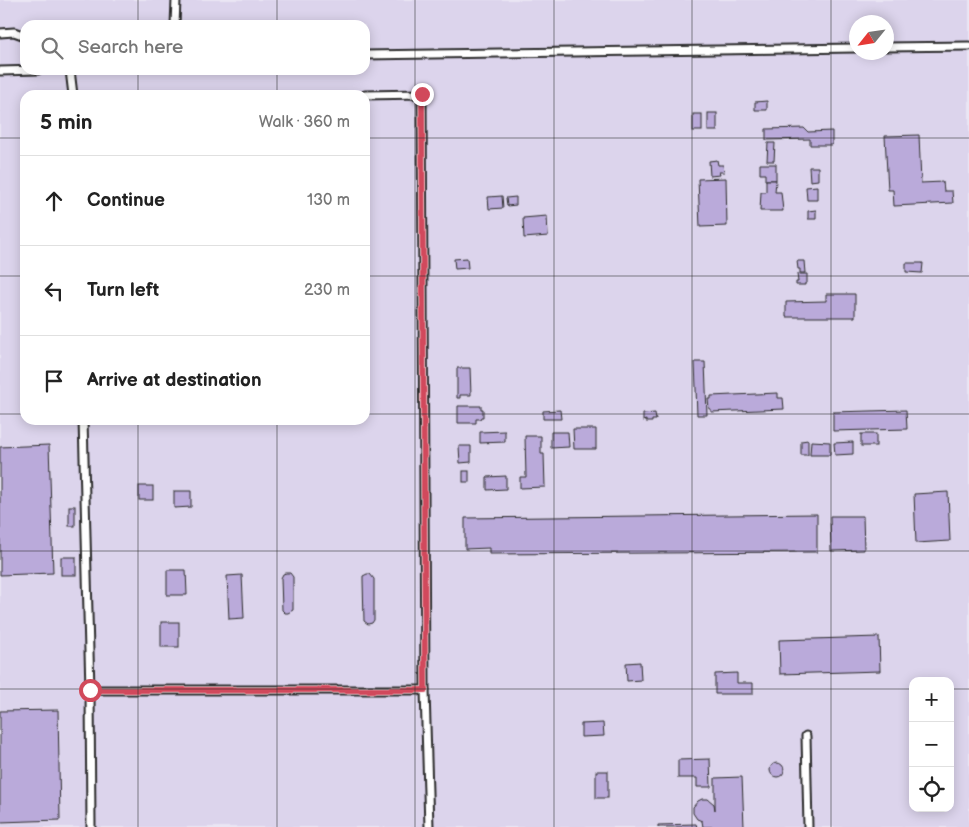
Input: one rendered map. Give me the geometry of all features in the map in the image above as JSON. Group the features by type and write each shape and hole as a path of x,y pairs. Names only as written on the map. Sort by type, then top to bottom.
{"lane":[{"path":"175,20 176,0"},
{"path":"0,32 14,32 20,34"},
{"path":"894,47 969,46"},
{"path":"370,55 849,48"},
{"path":"0,71 20,70"},
{"path":"71,75 72,90"},
{"path":"370,95 422,94 425,690 429,827"},
{"path":"83,425 90,690 91,827"},
{"path":"90,690 425,690"},
{"path":"806,736 808,827"}],"shaded area":[{"path":"0,0 969,0 969,827 0,827"}],"building":[{"path":"767,101 767,110 755,110 755,102"},
{"path":"708,113 717,113 717,131 708,131"},
{"path":"693,114 702,114 702,131 693,131"},
{"path":"804,128 808,132 832,131 832,145 810,145 810,139 766,140 766,129"},
{"path":"919,135 921,183 943,182 944,191 952,191 953,203 894,206 893,190 888,190 885,136"},
{"path":"768,143 775,143 774,161 767,161"},
{"path":"717,160 718,165 723,165 724,172 719,172 720,175 710,176 709,161"},
{"path":"760,164 776,164 776,180 765,180 765,174 760,174"},
{"path":"809,167 818,167 818,180 810,181"},
{"path":"726,178 727,226 700,227 698,179"},
{"path":"766,180 776,180 775,192 781,192 783,211 760,211 761,192 766,192"},
{"path":"817,186 817,200 807,200 806,187"},
{"path":"502,196 503,208 489,209 488,197"},
{"path":"516,197 516,205 507,206 506,198"},
{"path":"816,210 816,219 808,219 808,211"},
{"path":"547,216 548,236 524,238 523,218"},
{"path":"467,258 468,268 455,269 454,259"},
{"path":"797,261 804,261 805,273 800,273"},
{"path":"906,263 923,263 922,273 906,272"},
{"path":"797,274 807,274 807,283 805,285 796,285 796,282 798,282"},
{"path":"826,294 855,294 855,317 786,317 786,302 826,301"},
{"path":"695,362 705,362 707,415 697,415"},
{"path":"457,368 470,368 471,395 460,395 460,398 457,398"},
{"path":"778,393 778,398 783,398 784,409 711,412 711,409 709,409 708,399 711,399 711,396"},
{"path":"458,406 481,406 483,417 476,419 476,423 458,423"},
{"path":"560,410 561,419 543,419 543,411"},
{"path":"906,410 907,429 833,431 833,412"},
{"path":"655,413 656,420 652,420 652,422 643,421 643,414"},
{"path":"573,429 596,429 596,449 574,449"},
{"path":"505,431 505,442 480,443 480,432"},
{"path":"551,432 568,432 569,447 551,448"},
{"path":"861,434 876,434 876,446 861,446"},
{"path":"525,436 541,436 541,454 544,454 545,487 520,488 520,477 526,477"},
{"path":"808,440 808,455 801,455 801,441"},
{"path":"811,441 830,442 830,455 810,455"},
{"path":"853,442 853,454 835,455 834,443"},
{"path":"49,445 53,573 0,575 0,447"},
{"path":"459,446 471,446 471,462 460,463"},
{"path":"463,471 469,471 469,482 463,482"},
{"path":"506,476 506,489 487,490 487,477"},
{"path":"139,486 153,486 153,500 139,500"},
{"path":"174,491 191,491 191,507 174,508"},
{"path":"948,492 950,541 916,543 914,494"},
{"path":"69,506 75,506 75,526 69,526"},
{"path":"817,514 817,552 489,554 489,548 465,549 465,518"},
{"path":"830,516 863,516 864,550 831,551"},
{"path":"61,557 76,557 76,575 61,575"},
{"path":"167,570 186,570 187,595 167,595"},
{"path":"286,573 290,573 293,577 293,610 288,613 282,610 281,578"},
{"path":"370,574 374,579 374,620 368,624 364,621 363,580 363,576"},
{"path":"242,575 244,618 229,619 227,576"},
{"path":"161,622 179,622 179,647 161,647"},
{"path":"879,637 880,671 780,674 779,640"},
{"path":"640,662 641,680 627,681 626,663"},
{"path":"737,673 737,683 753,683 753,694 715,694 715,674"},
{"path":"58,710 60,820 0,822 0,711"},
{"path":"603,723 604,736 581,737 581,724"},
{"path":"710,759 711,787 697,787 697,778 678,778 678,760"},
{"path":"777,763 782,765 784,770 782,775 777,777 772,775 770,770 772,765"},
{"path":"596,771 608,771 608,798 596,798"},
{"path":"742,777 744,827 703,827 702,821 697,819 693,813 693,807 698,801 708,799 714,804 715,810 715,778"},
{"path":"696,824 697,827 658,827 658,825"}],"route":[{"path":"90,690 425,690 422,94"}]}
